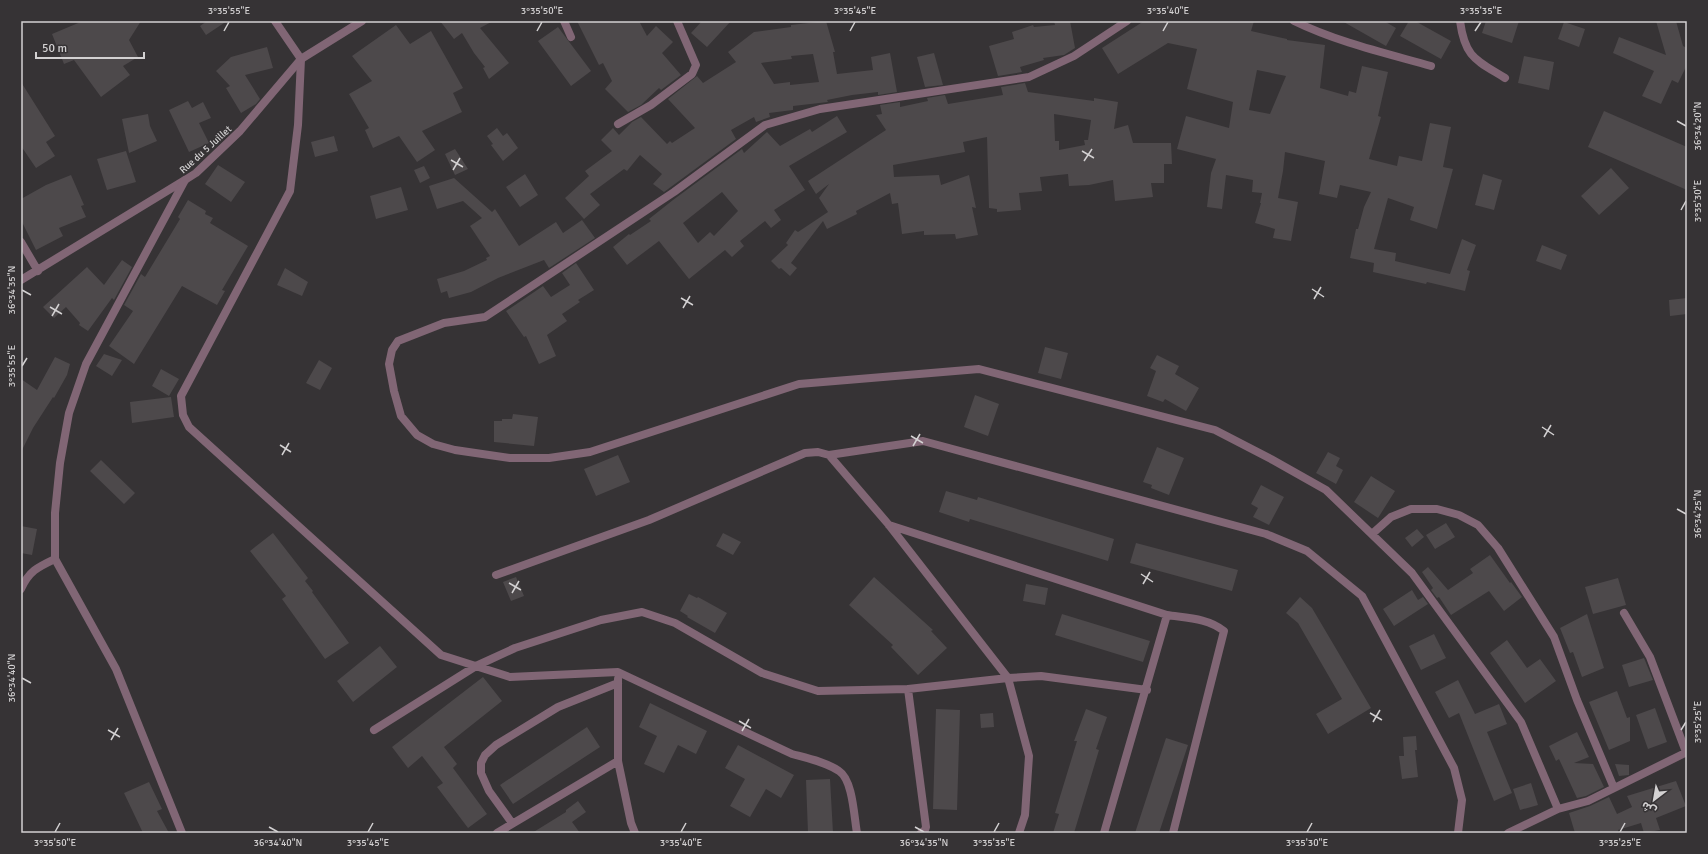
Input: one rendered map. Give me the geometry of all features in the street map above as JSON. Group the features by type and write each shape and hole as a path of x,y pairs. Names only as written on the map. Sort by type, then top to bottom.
{"street":[{"path":"275,21 301,59 298,125 290,191 181,396 183,415 189,427 441,655 510,677 618,672 792,754 840,771 846,778 849,787 856,833"},
{"name":"Rue du 5 Juillet","path":"21,280 196,173 240,131 301,59 362,21"},
{"path":"564,21 571,37"},
{"path":"618,124 651,105 692,74 695,69 696,65 677,21"},
{"path":"1127,21 1074,56 1030,77 820,108 765,125 674,192 485,317 444,323 398,341 392,350 389,364 394,392 401,416 417,435 433,444 455,450 510,458 549,458 590,452 798,384 979,369 1215,430 1326,490 1412,572 1521,722 1558,808"},
{"path":"1294,21 1358,45 1431,66"},
{"path":"1460,21 1467,50 1478,61 1505,78"},
{"path":"182,833 116,669 55,559 55,513 58,477 69,413 86,364 185,180"},
{"path":"21,242 38,271"},
{"path":"496,574 649,520 805,453 818,452 828,455 923,441 1266,534 1307,551 1362,596 1454,768 1462,800 1458,833"},
{"path":"828,455 889,525 1008,678 1029,756 1025,815 1019,833"},
{"path":"1372,534 1391,517 1411,509 1437,509 1459,515 1478,525 1498,548 1554,637 1577,700 1614,788"},
{"path":"889,525 1167,615 1205,621 1216,625 1224,631 1173,833"},
{"path":"21,589 24,581 34,569 55,559"},
{"path":"374,730 476,666 515,648 602,620 642,612 675,624 762,673 818,691 908,689 1008,678 1041,676 1147,690"},
{"path":"1508,833 1558,808 1588,801 1687,752 1650,657 1624,613"},
{"path":"1104,833 1147,690 1167,615"},
{"path":"618,672 618,760 631,823 635,833"},
{"path":"512,823 489,791 481,773 481,763 485,755 496,745 558,706 618,683"},
{"path":"908,689 926,827 921,833"},
{"path":"497,833 618,760"}],"building":[{"path":"83,21 141,21 129,40 138,57 123,66 130,75 101,97 74,60 64,64 52,34"},
{"path":"207,21 227,21 206,35 200,26"},
{"path":"440,21 493,21 480,28 509,63 489,79 483,68 485,67 474,53 462,33 454,39"},
{"path":"577,21 639,21 647,36 656,26 673,42 662,53 681,75 661,90 659,88 641,105 628,112 605,89 612,81 603,63 599,65"},
{"path":"702,21 731,21 707,47 691,33"},
{"path":"826,21 835,52 833,52 837,74 873,70 871,57 890,53 897,92 878,95 878,92 852,95 827,100 828,102 793,106 793,110 769,113 770,117 756,122 754,117 731,130 736,139 664,192 653,184 662,174 640,155 627,171 624,169 590,194 600,205 584,219 565,198 589,176 585,171 612,151 601,140 613,128 619,135 632,122 641,117 667,144 670,141 672,143 695,128 668,99 697,76 703,83 736,62 728,52 754,32 791,27 791,25","holes":["813,54 819,82 790,85 790,82 774,84 761,63 792,59 791,56"]},
{"path":"1054,21 1070,21 1075,48 1064,55 1043,58 1044,60 1020,67 1022,72 998,76 989,46 1014,39 1012,32 1033,25 1034,27 1055,25"},
{"path":"1144,21 1254,21 1251,31 1287,40 1325,45 1320,88 1348,96 1349,91 1356,93 1362,66 1388,72 1378,116 1381,117 1369,159 1397,166 1399,156 1422,161 1430,123 1451,127 1443,167 1453,169 1437,229 1410,220 1414,207 1388,198 1374,249 1396,253 1395,261 1450,274 1462,239 1476,245 1467,270 1470,271 1465,291 1373,272 1374,263 1350,258 1356,229 1358,229 1364,207 1371,192 1340,185 1337,198 1319,194 1325,161 1285,152 1278,198 1298,202 1291,241 1273,238 1275,229 1255,223 1261,203 1262,193 1252,192 1253,180 1226,175 1222,209 1207,207 1211,173 1216,159 1177,149 1186,116 1229,128 1233,102 1187,89 1197,49 1168,43 1118,74 1102,48","holes":["1257,70 1286,76 1270,114 1249,110"]},
{"path":"1342,21 1384,21 1396,28 1386,46"},
{"path":"1409,21 1415,21 1451,41 1441,59 1400,36"},
{"path":"1486,21 1519,21 1512,43 1482,33"},
{"path":"1656,21 1676,21 1683,46 1687,48 1687,65 1678,83 1672,80 1661,104 1642,96 1654,71 1613,53 1619,37 1666,55"},
{"path":"1564,22 1585,29 1579,47 1558,39"},
{"path":"396,25 410,44 431,31 463,88 453,93 462,112 422,131 435,150 417,162 399,136 373,148 365,130 369,128 349,94 372,81 352,56"},
{"path":"558,27 591,71 571,86 538,41"},
{"path":"267,47 273,68 245,75 260,99 256,104 241,113 226,88 230,86 216,71 231,57"},
{"path":"934,53 943,85 925,87 917,57"},
{"path":"1524,56 1554,62 1549,90 1518,83"},
{"path":"21,82 55,136 46,142 55,156 36,168 21,146"},
{"path":"1025,83 1028,92 1094,101 1094,98 1118,102 1114,129 1128,125 1133,143 1171,143 1172,164 1164,164 1164,183 1151,183 1153,197 1115,201 1113,180 1089,185 1069,186 1068,174 1040,177 1042,191 1019,193 1021,210 997,212 997,209 989,208 987,137 963,142 965,152 893,165 894,177 939,175 941,185 969,175 976,208 972,207 978,235 956,239 955,234 924,235 924,231 902,234 898,203 892,204 890,193 856,211 857,214 827,229 823,221 791,263 797,268 790,276 781,268 779,269 771,261 788,245 786,243 795,230 798,232 828,212 819,198 829,184 816,194 808,181 886,130 876,115 882,114 880,105 900,102 900,107 928,101 927,98 945,95 948,104 1003,95 1001,87","holes":["1054,114 1091,120 1088,140 1084,140 1085,145 1059,150 1059,141 1055,141"]},
{"path":"188,101 192,108 203,102 211,118 199,123 209,143 189,152 169,110"},
{"path":"1604,111 1687,147 1687,190 1588,147"},
{"path":"148,114 150,126 157,141 129,153 122,119"},
{"path":"837,116 847,132 789,166 805,190 774,210 781,220 771,228 765,221 740,241 744,246 732,257 725,250 689,279 659,241 627,265 613,247 629,234 630,235 651,221 649,219 742,149 744,153 767,132 780,146 810,129 812,132","holes":["722,192 738,211 714,236 710,232 698,243 683,223"]},
{"path":"497,128 503,136 507,133 518,148 503,161 491,145 493,144 487,136"},
{"path":"334,136 338,151 315,157 311,142"},
{"path":"455,149 468,169 455,175 445,154"},
{"path":"126,151 136,182 107,190 97,159"},
{"path":"218,165 245,182 231,202 205,184"},
{"path":"424,166 430,178 420,183 414,170"},
{"path":"1611,168 1629,188 1599,215 1581,196"},
{"path":"525,174 538,195 520,207 506,187"},
{"path":"1483,174 1502,180 1494,210 1475,205"},
{"path":"71,175 84,205 81,206 86,217 59,228 63,236 36,250 21,220 21,199 46,185"},
{"path":"454,178 492,212 495,209 519,246 556,222 563,233 582,220 595,238 549,268 544,260 498,278 471,292 449,298 447,291 441,293 437,279 464,271 487,260 486,258 490,256 470,226 482,218 463,201 437,209 429,186"},
{"path":"401,187 408,210 376,219 370,196"},
{"path":"188,200 206,211 205,214 213,218 210,223 248,246 222,290 225,291 217,305 182,286 134,364 109,346 133,311 124,305 141,274 145,277 180,219 178,217"},
{"path":"1542,245 1567,255 1561,270 1536,261"},
{"path":"122,260 132,267 114,300 112,298 88,331 79,325 80,323 66,307 54,318 43,307 87,267 104,285"},
{"path":"576,263 594,290 578,300 580,302 562,314 567,321 547,335 556,356 539,364 526,336 524,337 506,311 543,286 551,297 570,285 562,273"},
{"path":"285,268 308,282 302,296 277,285"},
{"path":"1687,298 1687,314 1670,316 1669,300"},
{"path":"1045,347 1068,353 1061,379 1038,373"},
{"path":"104,354 122,360 112,376 96,366"},
{"path":"1157,355 1179,366 1175,374 1199,388 1186,411 1165,399 1163,402 1147,396 1156,371 1150,368"},
{"path":"55,357 70,364 67,375 54,398 53,397 33,428 21,452 21,379 37,390"},
{"path":"319,360 332,368 320,390 306,383"},
{"path":"161,369 179,379 169,396 152,386"},
{"path":"975,395 999,404 988,436 964,427"},
{"path":"171,397 174,417 132,423 130,402"},
{"path":"513,414 538,417 534,446 494,442 494,421 512,419"},
{"path":"1157,447 1184,458 1169,495 1151,488 1152,485 1143,482"},
{"path":"1328,452 1340,458 1336,466 1343,470 1336,484 1316,473"},
{"path":"618,455 630,482 596,496 584,469"},
{"path":"101,460 135,493 124,504 90,471"},
{"path":"1371,476 1395,491 1378,518 1354,502"},
{"path":"1261,485 1284,497 1269,525 1253,517 1258,508 1251,504"},
{"path":"946,491 977,500 978,497 1114,539 1108,561 970,519 969,522 939,512"},
{"path":"1446,523 1455,537 1435,549 1426,535"},
{"path":"21,526 37,529 32,555 21,553"},
{"path":"1417,529 1424,537 1412,547 1405,538"},
{"path":"273,533 308,578 305,581 349,643 325,659 282,599 286,596 250,551"},
{"path":"723,533 741,542 733,555 716,546"},
{"path":"1136,543 1238,570 1232,591 1130,563"},
{"path":"1490,555 1522,597 1504,611 1489,591 1451,615 1439,597 1437,598 1431,590 1433,588 1422,572 1428,567 1448,590 1473,573 1470,569"},
{"path":"516,577 524,596 511,601 503,582"},
{"path":"874,577 933,630 931,631 947,648 918,675 891,647 893,645 849,605"},
{"path":"1618,578 1626,605 1593,614 1585,587"},
{"path":"1026,584 1048,588 1045,605 1023,601"},
{"path":"1412,590 1418,600 1423,597 1428,604 1394,626 1383,609"},
{"path":"689,594 697,598 698,597 727,613 715,633 687,617 688,616 680,611"},
{"path":"1300,597 1312,608 1371,708 1328,734 1316,714 1342,699 1298,623 1286,613"},
{"path":"1062,614 1150,641 1143,662 1055,635"},
{"path":"1587,614 1604,668 1582,677 1573,652 1570,653 1560,628"},
{"path":"1434,634 1446,658 1421,670 1409,646"},
{"path":"1507,640 1527,668 1540,659 1556,681 1525,703 1490,653"},
{"path":"380,646 397,667 353,702 337,681"},
{"path":"1644,658 1653,680 1629,687 1622,665"},
{"path":"483,677 502,701 444,747 457,764 453,768 487,814 468,828 437,787 443,783 422,756 408,768 392,747"},
{"path":"1458,680 1475,714 1499,704 1507,724 1487,732 1512,793 1494,801 1459,713 1449,718 1435,692"},
{"path":"1617,691 1627,718 1630,717 1630,741 1609,750 1589,702"},
{"path":"650,703 707,731 696,754 678,745 664,773 644,764 657,736 639,727"},
{"path":"1655,708 1667,742 1648,749 1636,715"},
{"path":"936,709 960,710 957,810 933,809"},
{"path":"1086,709 1107,717 1096,749 1099,750 1074,833 1053,833 1059,814 1055,813 1077,741 1074,741"},
{"path":"993,713 994,727 981,728 980,714"},
{"path":"587,727 600,747 513,804 500,785"},
{"path":"1577,732 1589,757 1574,763 1593,764 1604,787 1586,796 1577,798 1559,759 1556,761 1549,746"},
{"path":"1416,736 1417,750 1415,750 1418,777 1402,779 1399,756 1404,756 1403,737"},
{"path":"1166,738 1188,745 1159,833 1135,833"},
{"path":"738,745 794,775 781,798 766,789 750,817 730,806 745,779 725,768"},
{"path":"1615,764 1629,765 1629,775 1619,776"},
{"path":"830,779 833,833 808,833 806,780"},
{"path":"1676,781 1686,806 1656,818 1660,830 1644,833 1641,823 1618,830 1619,833 1575,833 1569,813 1590,806 1609,797 1617,814 1632,807 1627,796"},
{"path":"149,782 162,809 157,811 169,833 143,833 124,793"},
{"path":"1531,783 1538,805 1520,810 1513,789"},
{"path":"578,801 586,812 572,822 580,833 532,833 566,812 566,810"}]}
